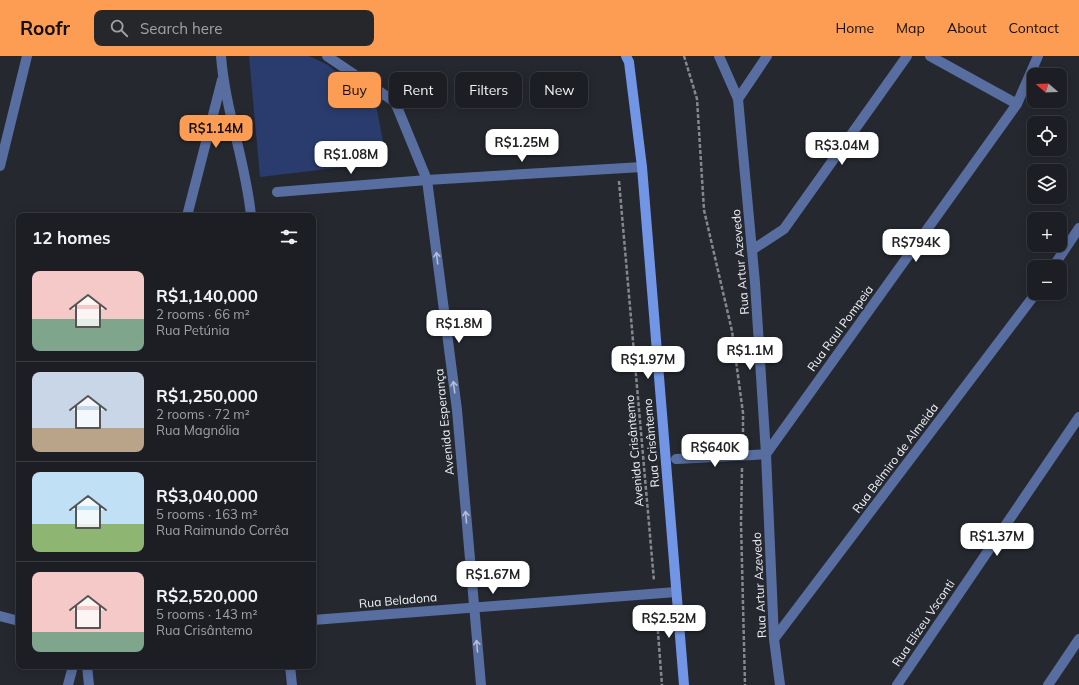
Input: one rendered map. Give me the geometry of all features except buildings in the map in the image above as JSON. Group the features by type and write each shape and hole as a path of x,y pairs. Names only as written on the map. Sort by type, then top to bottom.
{"main road":[{"name":"Rua Crisântemo","path":"626,56 629,62 642,167 684,685"}],"street":[{"path":"0,166 27,56"},
{"path":"222,56 223,77 249,194 250,213"},
{"name":"Avenida Esperança","path":"327,56 395,102 427,180 457,410 481,685"},
{"name":"Rua Artur Azevedo","path":"720,56 738,99 752,250 766,454 774,639 780,685"},
{"path":"738,99 767,56"},
{"path":"752,250 784,229 907,56"},
{"path":"930,56 1017,104"},
{"name":"Rua Raul Pompeia","path":"766,454 1017,104 1038,56"},
{"path":"189,213 223,77"},
{"path":"277,192 427,180 642,167"},
{"path":"1058,260 1079,228"},
{"name":"Rua Belmiro de Almeida","path":"774,639 1031,300"},
{"name":"Rua Elizeu Vsconti","path":"897,685 1079,417"},
{"path":"665,460 766,454"},
{"name":"Rua Beladona","path":"316,620 676,592"},
{"path":"0,616 16,620"},
{"path":"1048,685 1079,639"},
{"path":"68,685 72,669"},
{"path":"87,669 89,685"},
{"path":"290,669 292,685"}],"path":[{"path":"684,56 697,99 704,210 732,331 743,413 742,445"},
{"name":"Avenida Crisântemo","path":"618,168 662,685"},
{"path":"742,460 741,523 745,685"}],"shaded area":[{"path":"249,56 309,56 328,65 336,72 328,72 328,108 377,108 387,162 260,177"}]}
